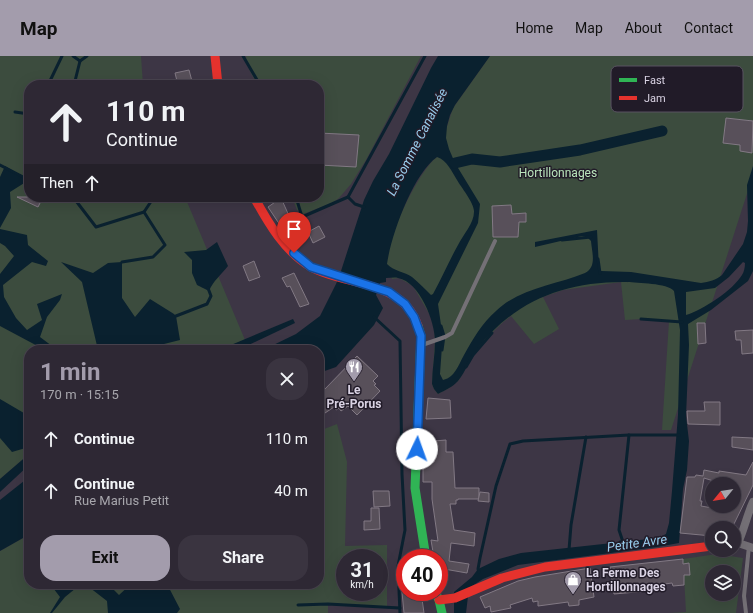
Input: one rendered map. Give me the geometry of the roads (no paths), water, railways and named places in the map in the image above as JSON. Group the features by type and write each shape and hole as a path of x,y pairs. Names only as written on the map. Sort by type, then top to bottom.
{"street":[{"path":"215,56 217,80"},
{"path":"257,202 263,214 284,243 311,267 389,292 405,304 414,317 421,336 415,488 425,549"},
{"path":"741,536 744,523 753,502"},
{"path":"741,544 751,547"},
{"path":"448,599 452,600 519,572 576,563 669,553 705,547"},
{"path":"436,613 437,601"},
{"path":"438,601 442,613"}],"lane":[{"path":"421,345 445,337 452,333 495,241"},
{"path":"746,613 744,596 751,547"}],"water":[{"name":"La Somme Canalisée","path":"438,56 490,56 455,105 447,126 446,138 449,149 455,163 480,204 478,223 438,304 442,332 440,374 443,380 453,374 457,369 482,326 506,303 527,292 585,273 591,267 593,259 591,241 587,237 582,236 535,247 535,242 597,230 599,268 601,271 631,272 701,283 720,277 743,244 747,232 747,185 753,166 753,271 748,281 711,310 688,324 689,345 686,416 689,441 687,470 683,489 679,543 518,565 483,579 469,588 466,613 454,613 454,592 472,577 478,569 499,559 521,553 658,538 666,534 669,523 678,415 680,330 674,291 665,286 627,282 583,285 563,290 543,297 525,306 508,318 492,332 477,349 458,381 451,387 438,394 432,384 435,341 434,333 425,304 413,287 406,281 398,278 386,278 386,282 380,283 376,295 383,308 374,325 336,367 324,371 324,345 273,345 296,334 320,316 341,271 364,200 389,154","holes":["437,157 449,167 470,200 474,209 474,216 433,294 431,295 412,277 392,268 387,264 393,237 404,206 428,165","743,262 745,263 743,274 732,287 701,309 686,315 686,292 715,288 729,277"]},
{"path":"5,166 24,177 24,183 10,192 11,208 0,228 0,177"},
{"path":"0,229 27,235 28,245 48,261 46,266 32,262 3,285 4,297 16,318 27,330 42,320 37,304 62,294 60,300 47,317 40,337 51,345 36,345 0,326 0,274 14,256 5,246 0,243"},
{"path":"217,242 228,266 215,281 209,291 197,285 192,273 192,260 184,252 206,250"},
{"path":"61,262 93,273 108,263 122,262 122,298 135,317 150,299 176,316 180,340 160,345 97,345 82,282"},
{"path":"293,319 295,323 249,345 231,345"},
{"path":"0,399 24,413 24,448 12,452 0,438"},
{"path":"24,458 24,470 0,492 0,479"},
{"path":"24,481 24,537 0,551 0,500"},
{"path":"54,589 75,589 65,597 52,613 50,613 60,597"},
{"path":"91,589 113,589 119,595 126,589 170,589 180,609 177,613 108,613 107,601"}],"waterway":[{"path":"50,80 62,56"},
{"path":"73,56 80,61 75,80"},
{"path":"80,61 87,56"},
{"path":"243,56 257,80"},
{"path":"348,197 425,56"},
{"path":"15,112 24,113"},
{"path":"455,163 472,159 500,162 580,150 662,131"},
{"path":"0,165 24,177"},
{"path":"298,202 302,217 348,197 355,204 364,207"},
{"path":"77,202 96,227 144,212"},
{"path":"122,262 153,257 165,245 144,212 151,202"},
{"path":"562,240 591,237"},
{"path":"598,259 600,273"},
{"path":"176,316 207,304 211,296 208,288"},
{"path":"374,317 400,341 402,474 405,530 398,566 400,613"},
{"path":"641,319 682,322"},
{"name":"Petite Avre","path":"441,326 444,336 442,350"},
{"name":"Petite Avre","path":"466,367 473,355 492,333"},
{"path":"620,542 623,542 619,530 629,435"},
{"path":"479,572 478,569 480,558 496,486 510,444 523,441 629,435 679,435"},
{"path":"569,550 571,525 586,437"},
{"path":"298,605 328,604 400,608"}],"place":[{"name":"Le Pré-Porus","path":"354,382"},
{"name":"La Ferme Des Hortillonnages","path":"573,595"}],"park label":[{"name":"Hortillonnages","path":"558,173"}]}
